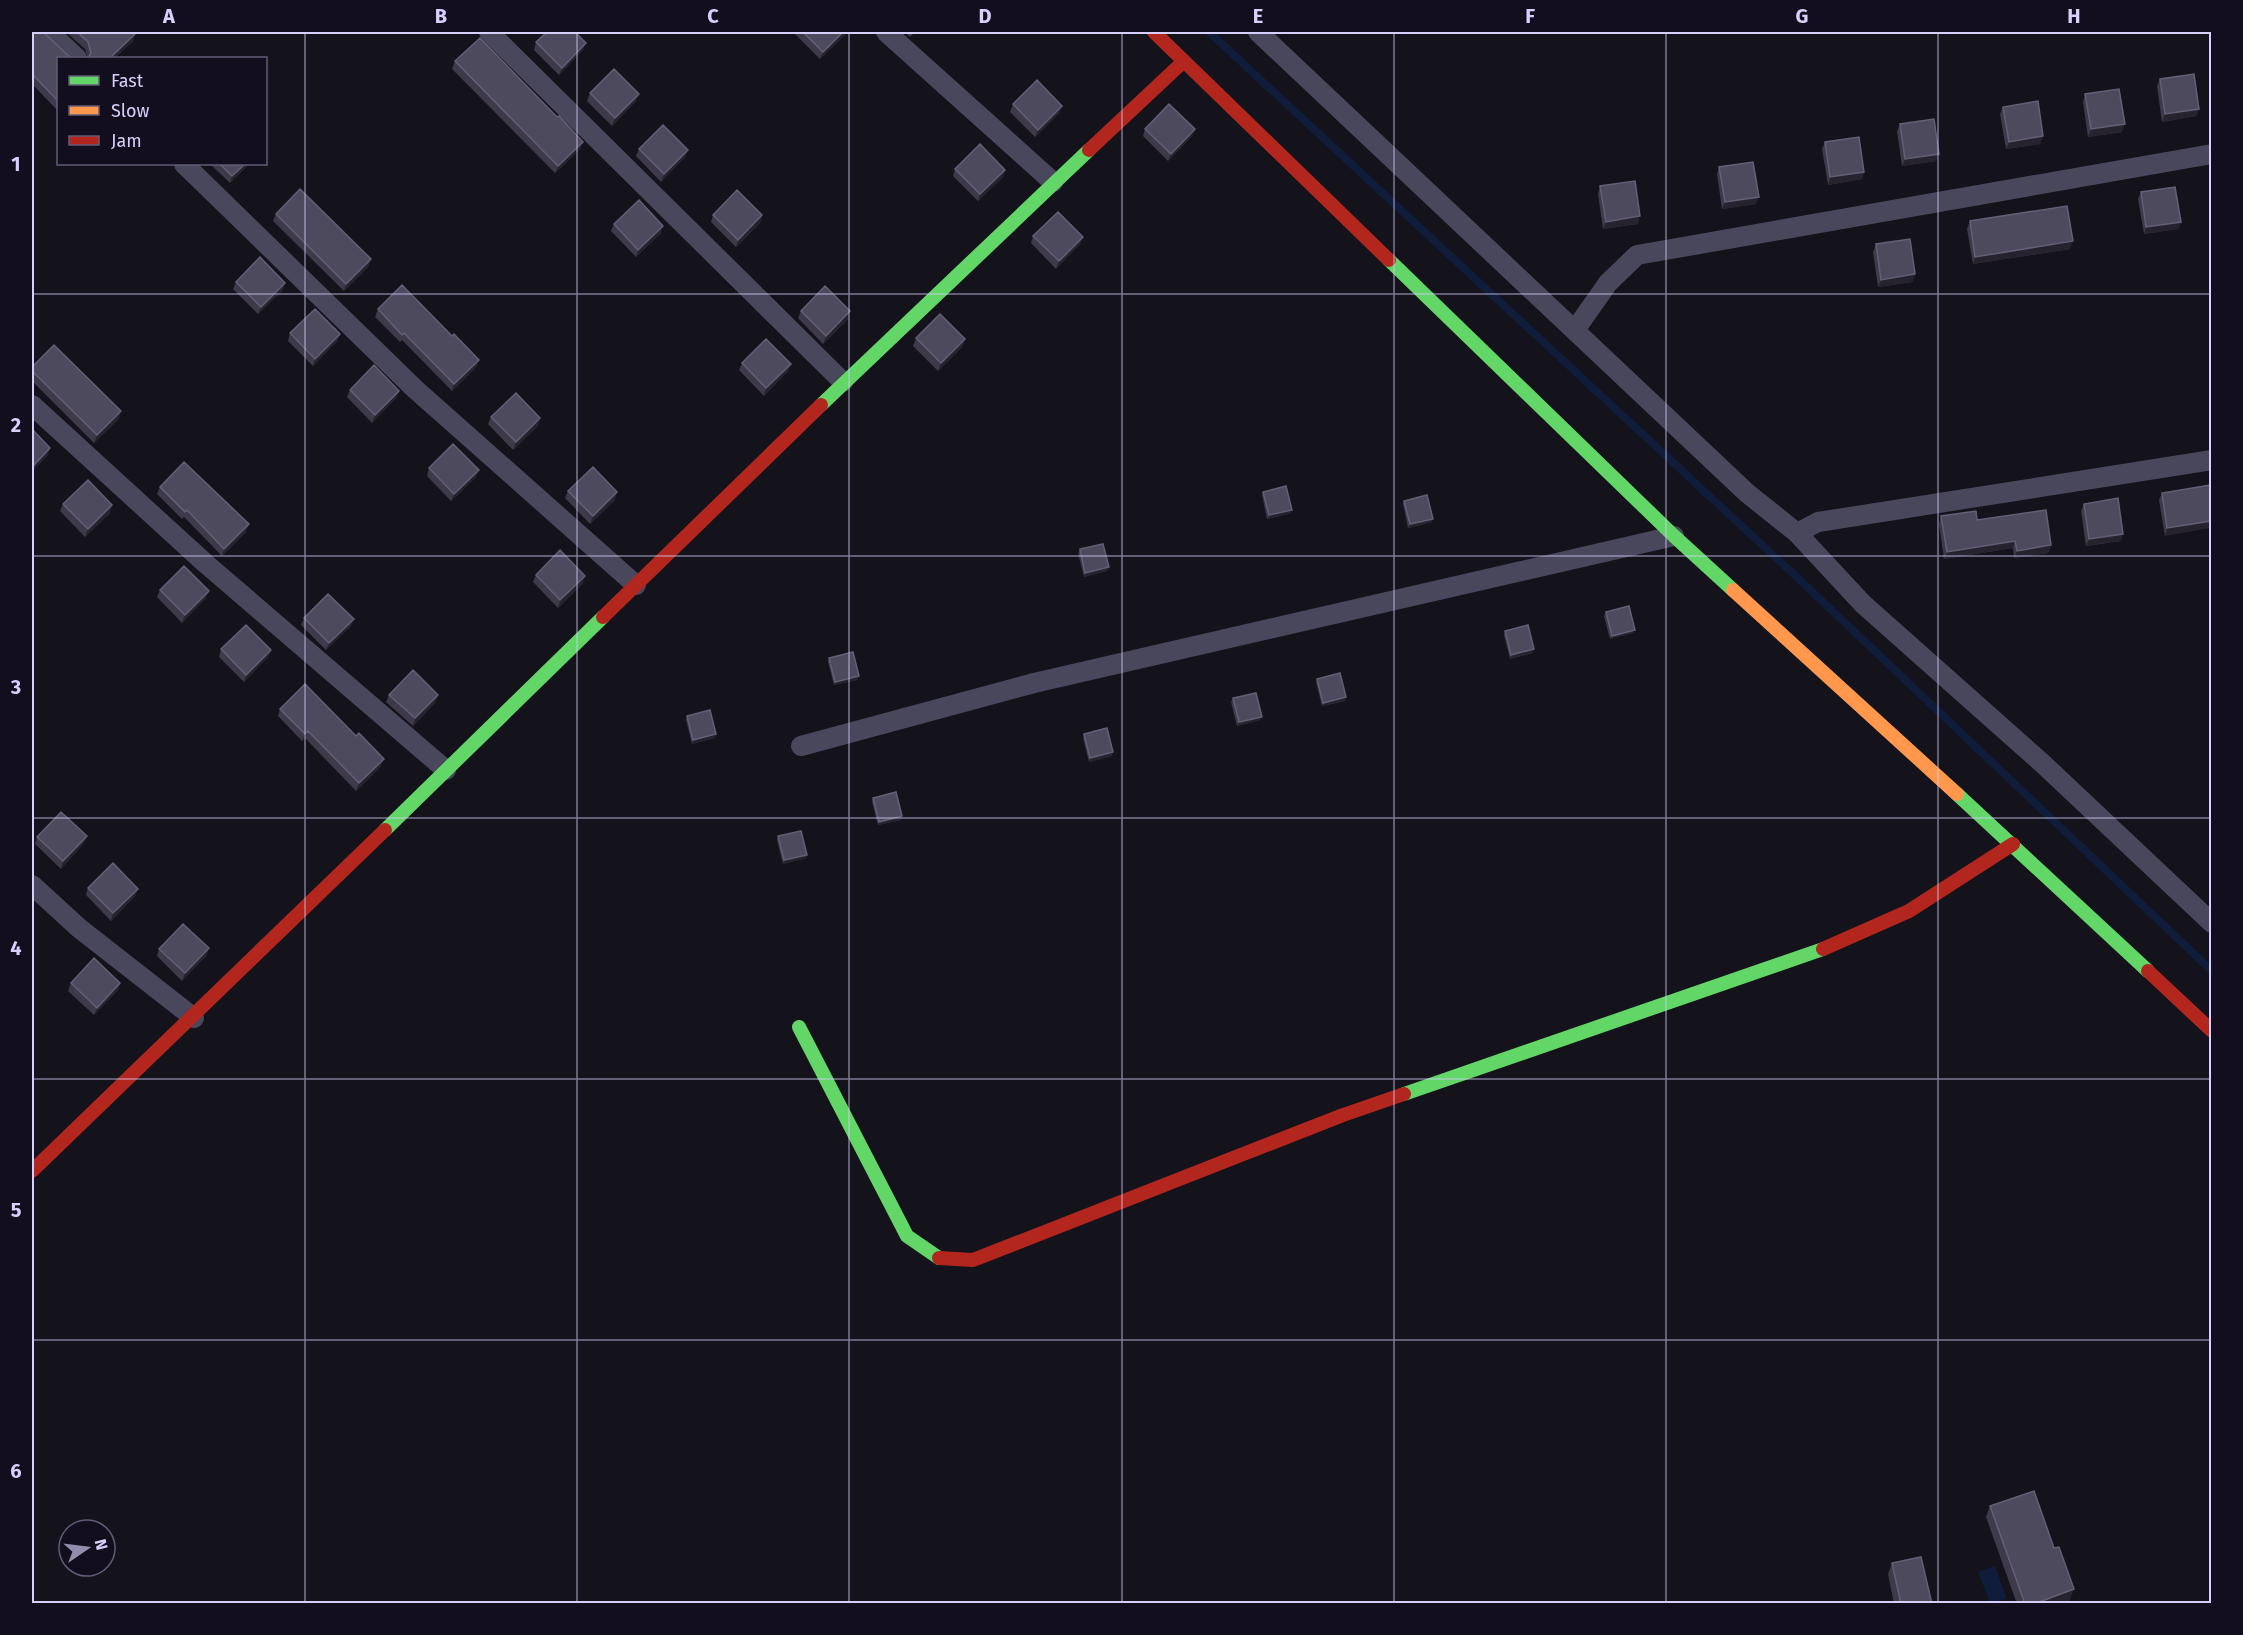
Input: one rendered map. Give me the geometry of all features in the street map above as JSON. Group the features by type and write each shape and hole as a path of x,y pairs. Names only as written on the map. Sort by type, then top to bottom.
{"street":[{"path":"50,32 76,57"},
{"path":"489,32 843,382"},
{"path":"886,32 1053,182"},
{"path":"1154,32 1674,536 2013,844 2211,1031"},
{"path":"1258,32 1747,493 1797,533 1863,604 2042,763 2211,923"},
{"path":"32,1171 194,1018 843,382 1184,61"},
{"path":"1575,330 1608,283 1637,255 2211,154"},
{"path":"185,165 415,389 636,585"},
{"path":"32,405 205,563 447,770"},
{"path":"1797,533 1818,522 2211,460"},
{"path":"801,746 1034,683 1674,536"},
{"path":"799,1027 907,1236 940,1259 973,1260 1343,1115 1819,951 1909,910 2013,844"},
{"path":"32,885 79,928 194,1018"}],"water":[{"path":"1995,1566 2007,1599 1990,1603 1978,1572"}],"building":[{"path":"32,32 43,32 70,57 57,57 57,100 33,75 32,77"},
{"path":"77,32 136,33 111,57 89,57 91,53 88,42"},
{"path":"547,32 575,32 586,43 562,68 536,42"},
{"path":"803,32 843,32 823,52"},
{"path":"480,38 583,142 558,166 455,61"},
{"path":"614,69 639,94 615,118 590,93"},
{"path":"2194,74 2199,109 2165,114 2160,79"},
{"path":"1037,80 1062,106 1038,130 1013,104"},
{"path":"2119,89 2125,124 2091,129 2085,94"},
{"path":"2038,101 2043,136 2009,142 2003,107"},
{"path":"1169,104 1195,129 1171,154 1145,129"},
{"path":"1934,119 1939,154 1905,159 1900,124"},
{"path":"663,125 688,150 664,174 639,149"},
{"path":"1859,137 1864,172 1830,177 1825,142"},
{"path":"980,144 1005,170 980,194 955,169"},
{"path":"1753,162 1759,197 1725,202 1719,167"},
{"path":"221,165 244,165 232,176"},
{"path":"1635,181 1640,216 1606,222 1600,186"},
{"path":"2175,187 2181,222 2146,227 2141,192"},
{"path":"300,189 371,259 346,284 276,214"},
{"path":"737,190 762,215 738,240 713,215"},
{"path":"639,200 663,226 638,250 614,224"},
{"path":"2067,206 2073,241 1975,257 1970,221"},
{"path":"1058,212 1083,237 1059,261 1033,236"},
{"path":"1910,239 1915,274 1881,280 1876,244"},
{"path":"260,257 285,283 261,307 236,282"},
{"path":"402,285 479,360 454,384 378,309"},
{"path":"825,286 850,311 826,336 801,311"},
{"path":"315,309 340,334 315,359 290,333"},
{"path":"940,314 965,339 941,363 916,338"},
{"path":"766,339 791,364 766,388 742,363"},
{"path":"54,345 121,411 97,435 32,371 32,367"},
{"path":"374,365 399,391 375,415 350,390"},
{"path":"516,393 540,418 516,442 491,417"},
{"path":"32,429 50,448 32,467"},
{"path":"453,444 479,470 454,494 429,468"},
{"path":"184,462 249,524 224,549 187,510 185,512 160,487"},
{"path":"593,467 617,492 593,516 568,491"},
{"path":"88,480 112,505 88,529 63,504"},
{"path":"2211,485 2211,521 2167,528 2162,493"},
{"path":"1286,486 1292,510 1269,515 1263,492"},
{"path":"1427,495 1433,519 1410,524 1404,501"},
{"path":"2118,498 2123,534 2089,539 2084,504"},
{"path":"2046,510 2051,545 2017,551 2015,541 1947,552 1941,516 1976,511 1977,520"},
{"path":"1103,544 1109,567 1085,573 1080,549"},
{"path":"560,550 585,576 560,600 536,575"},
{"path":"184,566 209,591 185,615 160,590"},
{"path":"328,594 354,619 329,643 304,618"},
{"path":"1629,606 1635,630 1612,636 1606,612"},
{"path":"246,625 271,650 246,675 221,649"},
{"path":"1528,625 1534,649 1511,655 1505,631"},
{"path":"853,652 859,676 835,682 829,658"},
{"path":"413,670 438,695 415,718 389,695"},
{"path":"1340,673 1346,697 1323,703 1317,679"},
{"path":"305,684 356,736 359,733 384,759 359,783 308,731 305,734 280,709"},
{"path":"1256,693 1262,717 1239,722 1233,698"},
{"path":"710,710 716,734 693,740 687,716"},
{"path":"1107,728 1113,752 1090,758 1084,734"},
{"path":"896,792 902,816 879,822 873,798"},
{"path":"61,812 87,836 63,861 37,837"},
{"path":"801,831 807,855 784,860 778,836"},
{"path":"113,863 138,889 113,913 88,888"},
{"path":"183,924 209,948 185,973 159,949"},
{"path":"94,958 120,983 97,1008 71,983"},
{"path":"2034,1491 2054,1548 2059,1547 2074,1589 2034,1604 2025,1604 1990,1506"},
{"path":"1921,1557 1932,1604 1901,1604 1892,1563"}],"waterway":[{"path":"1209,32 1802,582 2212,971"}],"traffic: fast":[{"path":"821,405 1089,150"},
{"path":"1389,260 1674,536 1733,590"},
{"path":"385,830 603,617"},
{"path":"1957,794 2148,971"},
{"path":"1404,1094 1823,949"},
{"path":"799,1027 907,1236 939,1258"}],"traffic: slow":[{"path":"1733,590 1957,794"}],"traffic: jam":[{"path":"1154,32 1389,260"},
{"path":"1089,150 1184,61"},
{"path":"603,617 821,405"},
{"path":"32,1171 385,830"},
{"path":"1823,949 1909,911 2013,844"},
{"path":"2148,971 2212,1031"},
{"path":"939,1258 973,1260 1343,1115 1404,1094"}]}
